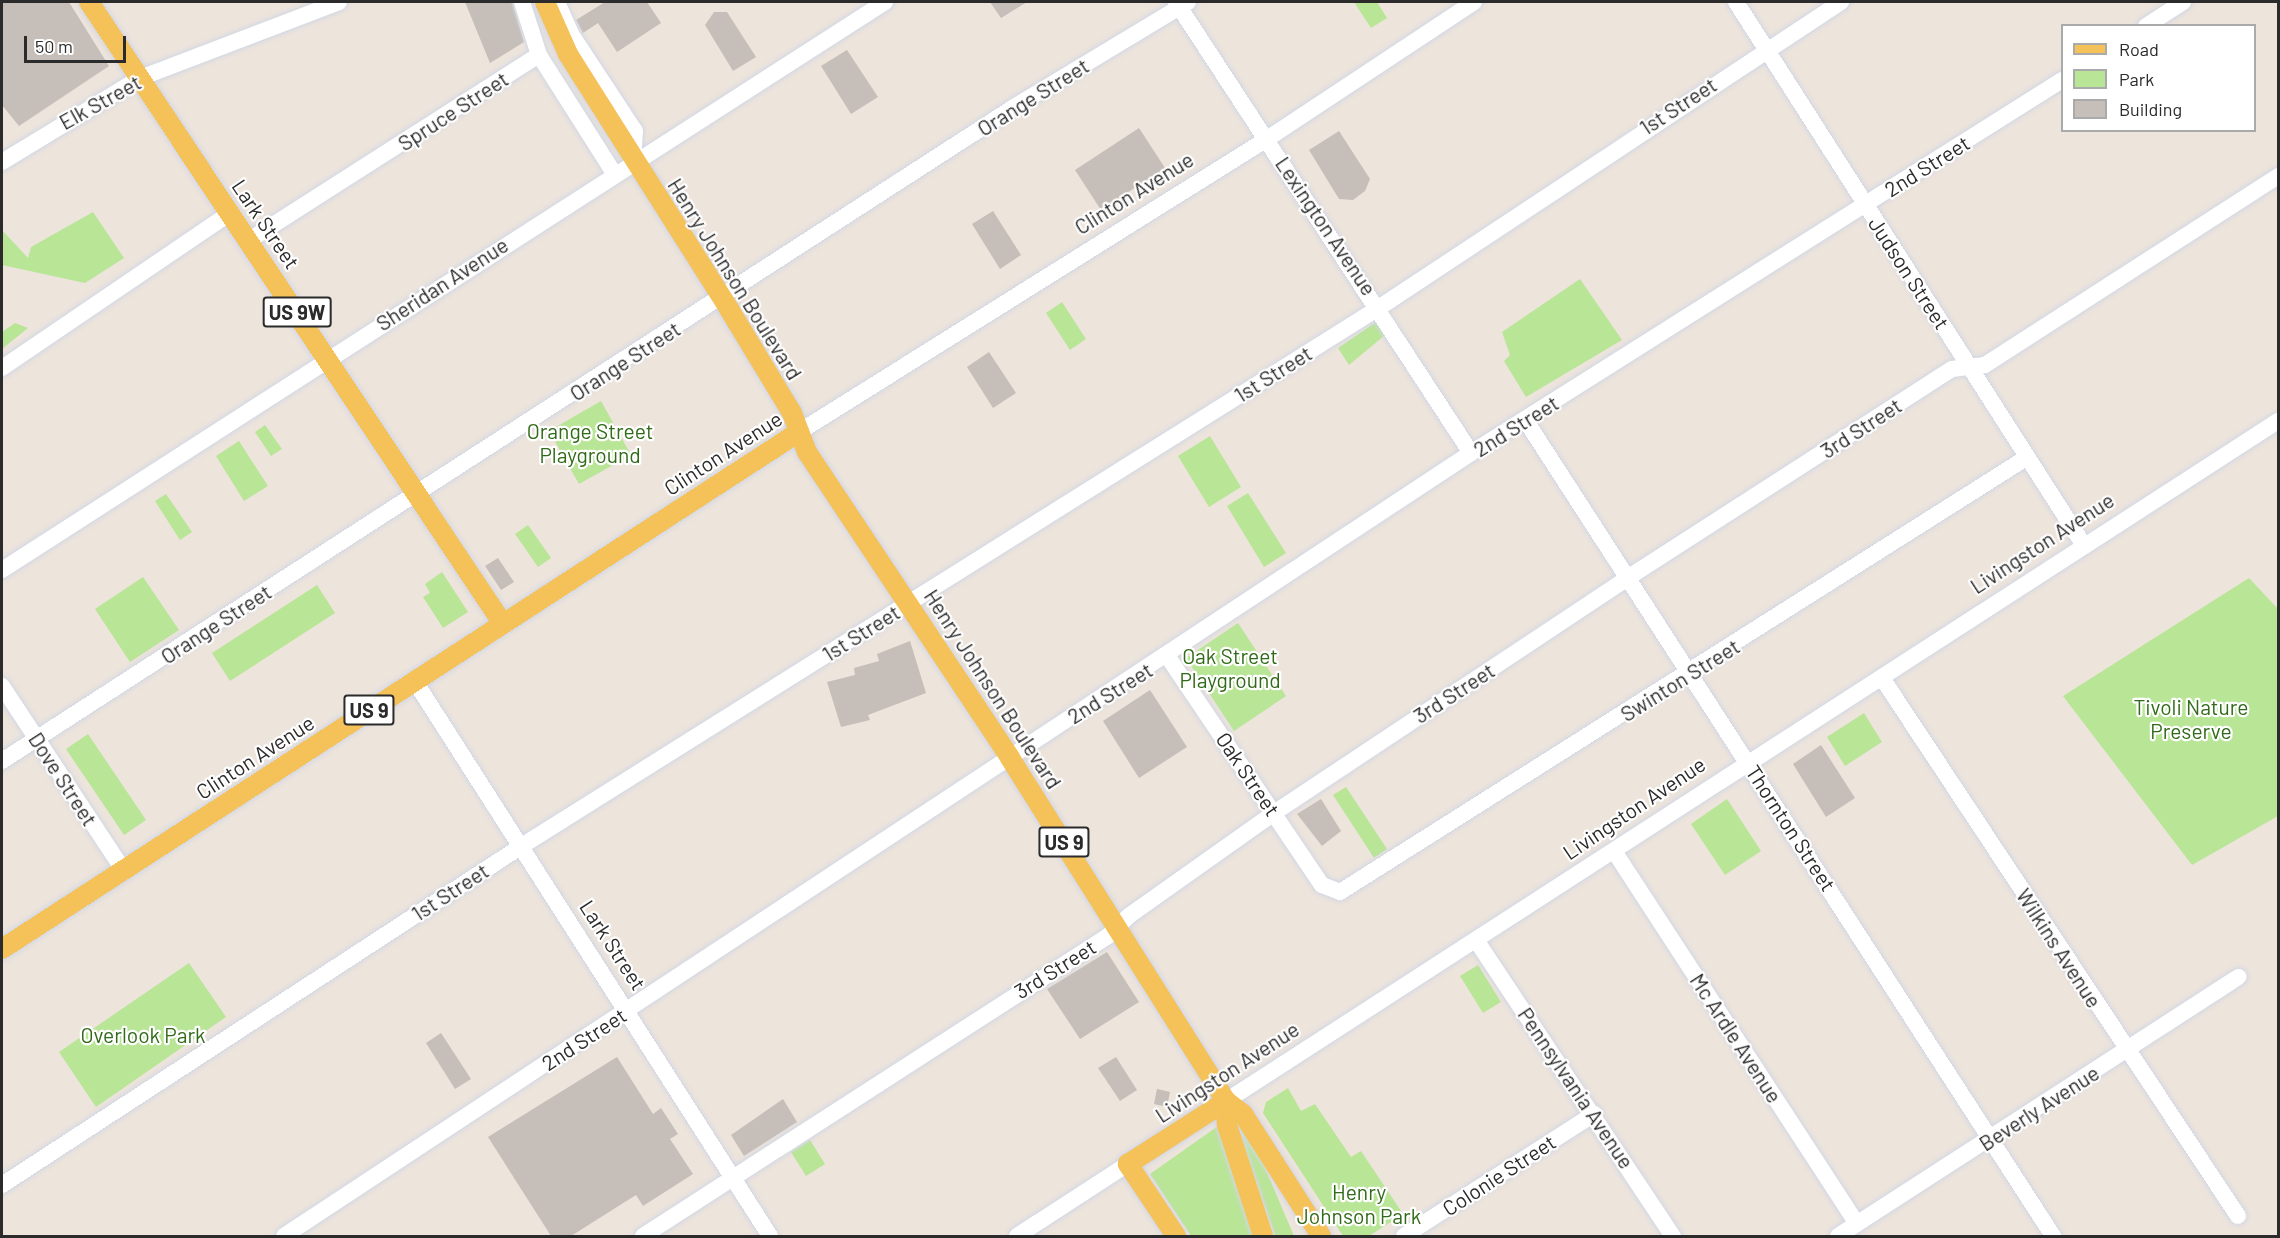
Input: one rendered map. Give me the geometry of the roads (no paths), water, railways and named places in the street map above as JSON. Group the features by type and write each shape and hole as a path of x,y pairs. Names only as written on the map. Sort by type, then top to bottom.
{"main road":[{"name":"Lark Street","path":"89,2 503,624"},
{"name":"Henry Johnson Boulevard","path":"545,2 561,43 633,163 723,298 799,432 807,452 1010,758 1119,927 1226,1101 1243,1114 1285,1185 1322,1236"},
{"name":"Clinton Avenue","path":"2,949 799,432"},
{"name":"Livingston Avenue","path":"1128,1164 1226,1101"},
{"name":"US 9","path":"1226,1101 1227,1125 1263,1236"},
{"path":"1128,1164 1176,1236"},
{"name":"US 9","path":"1285,1185 1306,1236"}],"street":[{"name":"Elk Street","path":"2,162 140,78 339,2"},
{"path":"522,2 539,55 614,173"},
{"path":"557,2 572,34 635,131 633,163"},
{"name":"Sheridan Avenue","path":"2,570 614,173 885,2"},
{"name":"Clinton Avenue","path":"799,432 1267,139 1474,2"},
{"name":"Judson Street","path":"1736,2 2083,544"},
{"name":"1st Street","path":"2,1185 520,847 1380,307 1766,49 1841,2"},
{"path":"2149,24 2183,2"},
{"name":"Lexington Avenue","path":"1181,3 1267,139 1380,307 1472,453"},
{"name":"Orange Street","path":"2,761 723,298 1014,107 1181,3"},
{"name":"Spruce Street","path":"248,241 539,55"},
{"name":"2nd Street","path":"284,1236 1010,758 1168,657 1472,453 1526,421 2061,81"},
{"name":"3rd Street","path":"643,1236 1119,927 1274,813 1629,577 1952,369 1971,370 1985,365 2278,176"},
{"path":"2,368 230,213"},
{"name":"Thornton Street","path":"1526,421 1692,672 1989,1140 2054,1236"},
{"name":"Livingston Avenue","path":"1226,1101 1614,851 1748,761 1882,678 2083,544 2278,421"},
{"name":"Swinton Street","path":"1329,890 1340,892 1403,855 2026,458"},
{"name":"Oak Street","path":"1168,657 1329,890"},
{"name":"Wilkins Avenue","path":"1882,678 2126,1051 2238,1216"},
{"name":"Lark Street","path":"414,680 770,1236"},
{"name":"Dove Street","path":"2,686 124,872"},
{"name":"Mc Ardle Avenue","path":"1614,851 1857,1224"},
{"name":"Pennsylvania Avenue","path":"1476,940 1594,1114 1673,1236"},
{"name":"Beverly Avenue","path":"1838,1236 2238,977"},
{"name":"Colonie Street","path":"1404,1236 1594,1114"},
{"name":"Livingston Avenue","path":"1017,1236 1128,1164"}],"park label":[{"name":"Orange Street Playground","path":"590,443"},
{"name":"Oak Street Playground","path":"1230,668"},
{"name":"Tivoli Nature Preserve","path":"2191,719"},
{"name":"Overlook Park","path":"143,1035"},
{"name":"Henry Johnson Park","path":"1359,1204"}]}
